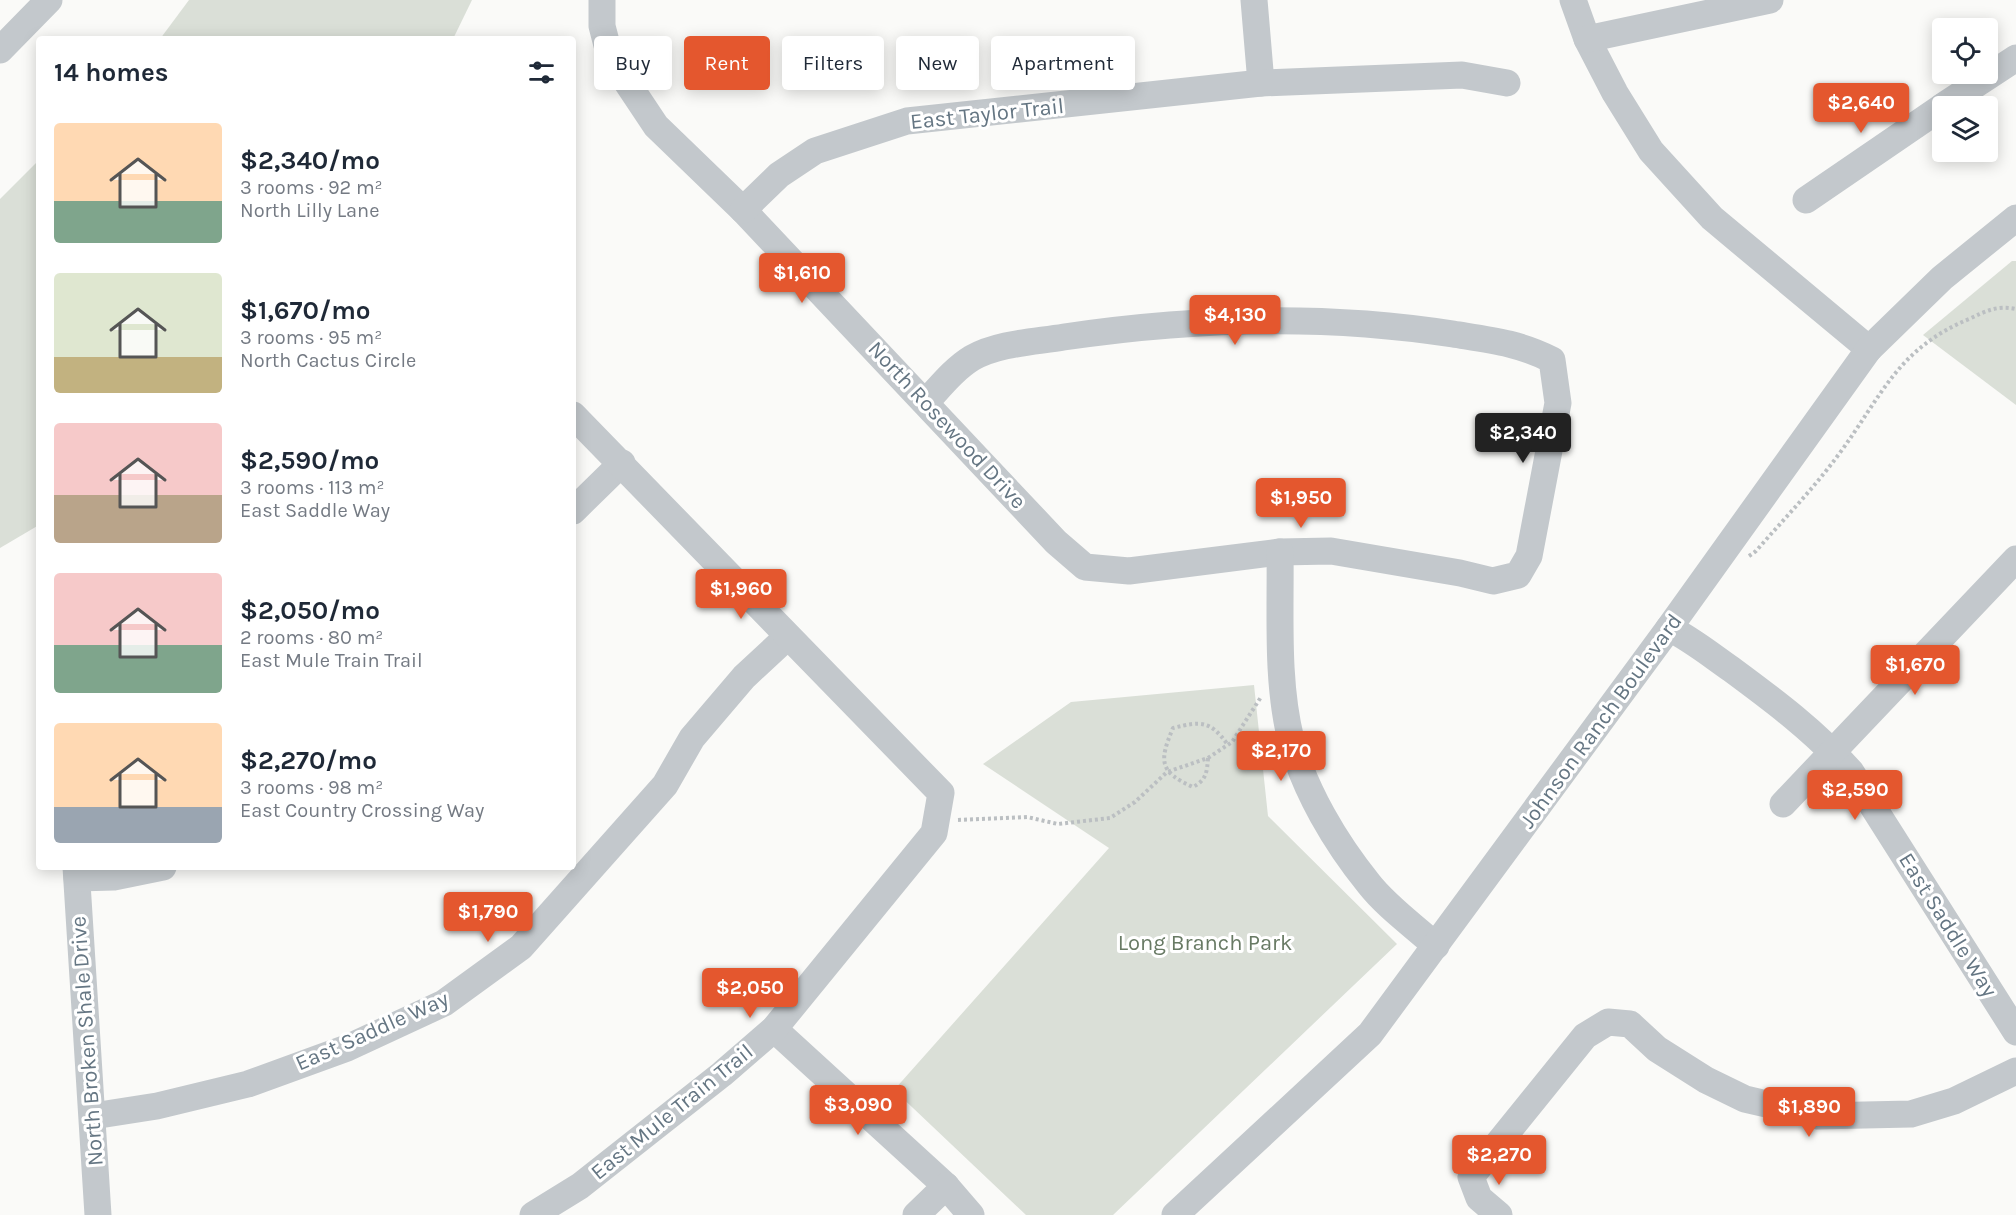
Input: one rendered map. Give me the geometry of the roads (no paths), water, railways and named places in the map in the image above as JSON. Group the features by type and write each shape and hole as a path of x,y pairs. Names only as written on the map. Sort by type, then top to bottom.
{"street":[{"path":"0,50 49,0"},
{"name":"North Rosewood Drive","path":"602,0 602,26 610,57 656,126 743,210 1056,542 1085,567 1129,571 1280,552"},
{"path":"1254,0 1261,83"},
{"path":"1573,0 1587,39 1614,93 1651,151 1704,209 1804,297 1869,349"},
{"path":"1587,39 1770,0"},
{"path":"1959,96 2016,58"},
{"name":"East Taylor Trail","path":"743,210 779,176 815,151 907,121 1261,83 1462,75 1508,83"},
{"path":"1806,200 1932,114"},
{"name":"Johnson Ranch Boulevard","path":"1175,1215 1370,1034 1669,628 1869,349 1942,278 2016,218"},
{"path":"926,402 954,373 973,358 1003,346 1127,329 1292,320 1391,324 1527,347 1552,360 1558,404 1529,556 1518,574 1493,581 1460,573 1331,551 1280,552 1284,689 1291,739 1305,783 1370,886 1436,946"},
{"path":"576,418 622,463 787,637"},
{"path":"576,509 622,463"},
{"path":"1783,804 2016,559"},
{"name":"East Saddle Way","path":"1669,628 1685,636 1755,687 1832,750 1851,772 2016,1032"},
{"name":"East Saddle Way","path":"93,1116 157,1106 248,1084 347,1048 444,1003 521,947 665,785 692,738 737,686 787,637"},
{"name":"East Mule Train Trail","path":"533,1215 580,1186 722,1074 774,1029 934,833 939,805 787,637"},
{"path":"76,873 114,877 148,870"},
{"name":"North Broken Shale Drive","path":"76,873 98,1215"},
{"path":"1499,1215 1479,1198 1471,1177 1584,1036 1608,1022 1629,1024 1657,1049 1706,1080 1745,1099 1818,1116 1911,1114 1954,1101 2016,1071"},
{"path":"774,1029 946,1186 971,1215"},
{"path":"916,1215 946,1186"}],"park label":[{"name":"Long Branch Park","path":"1205,943"}]}
